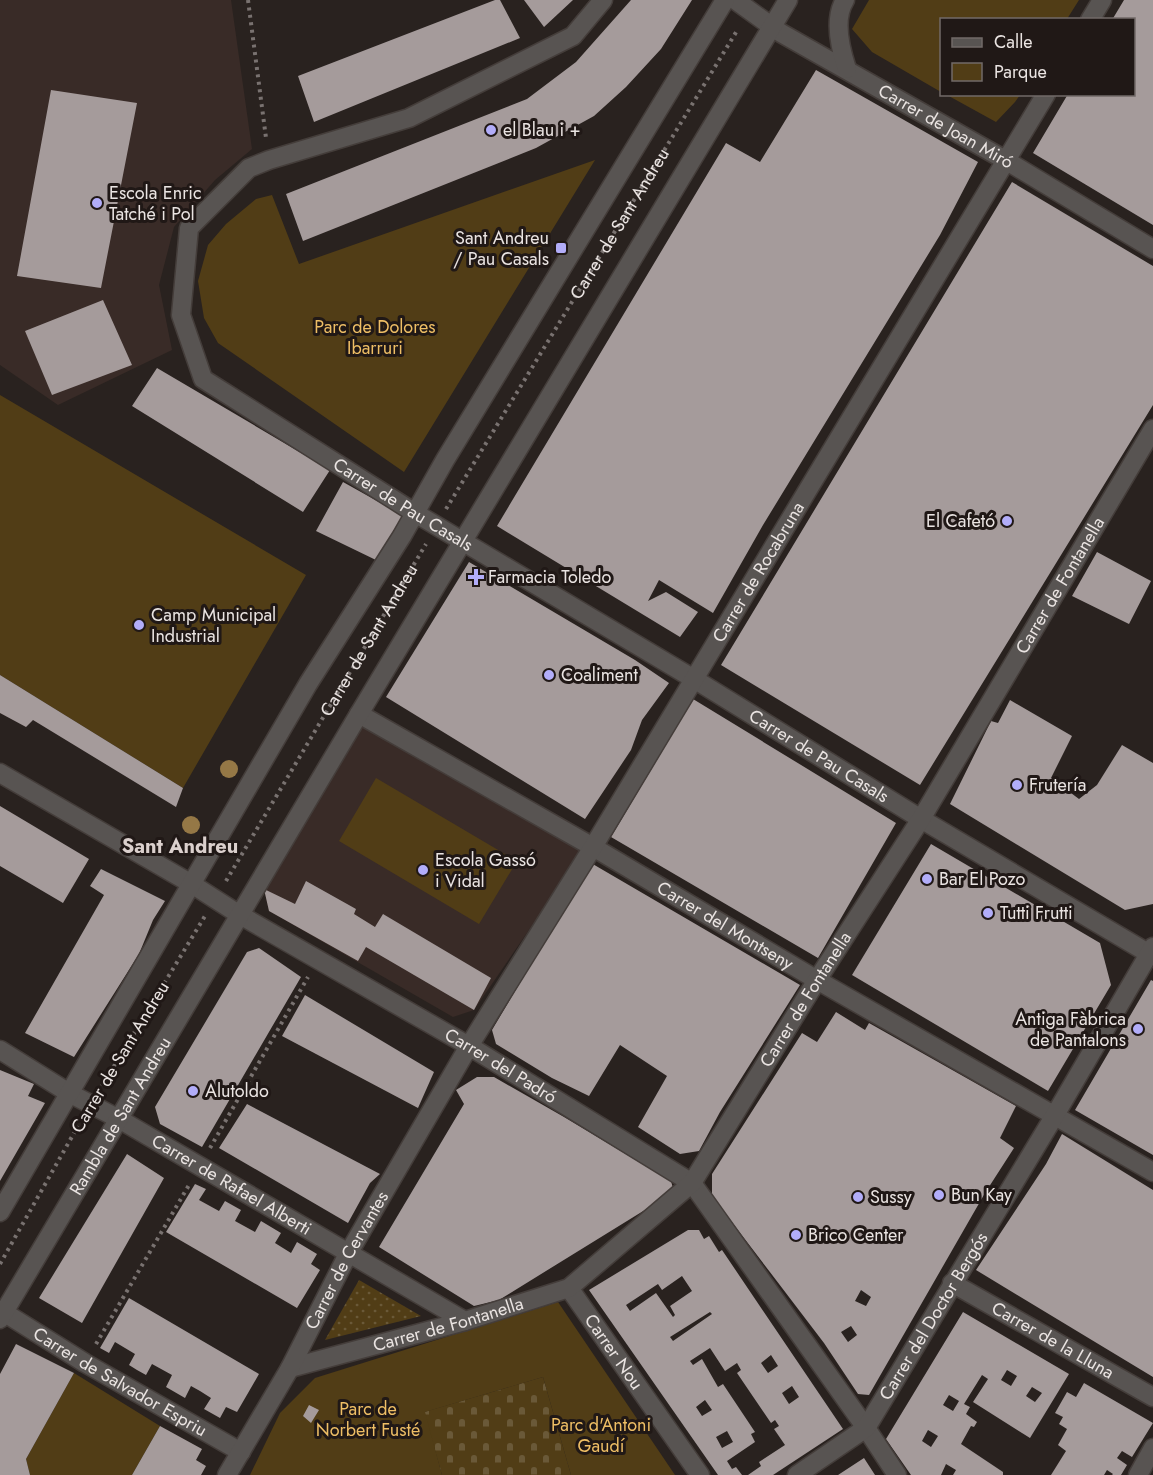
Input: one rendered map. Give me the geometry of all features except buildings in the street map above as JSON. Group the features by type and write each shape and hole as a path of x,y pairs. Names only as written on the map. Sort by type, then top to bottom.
{"street":[{"name":"Carrer de Pau Casals","path":"603,0 573,36 409,118 249,168 189,228 181,315 203,379 416,513 694,679 921,819 1152,952"},
{"name":"Carrer de Sant Andreu","path":"240,915 789,0"},
{"path":"845,0 841,7 839,43 847,69"},
{"path":"1091,18 1102,0"},
{"name":"Carrer de Sant Andreu","path":"190,883 308,684 416,513 445,460 736,5"},
{"name":"Carrer de Joan Miró","path":"736,5 1007,160 1153,249"},
{"name":"Carrer de Rocabruna","path":"469,1046 593,847 1045,96"},
{"name":"Carrer de Fontanella","path":"290,1368 465,1321 569,1288 692,1183 817,980 921,819 1153,429"},
{"name":"Carrer del Montseny","path":"359,714 1153,1172"},
{"name":"Carrer del Padró","path":"0,773 190,883 240,915 469,1046 692,1183 897,1475"},
{"path":"0,1212 190,883"},
{"name":"Rambla de Sant Andreu","path":"1,1314 240,915"},
{"name":"Carrer del Doctor Bergós","path":"797,1475 866,1428 1152,952"},
{"name":"Carrer de Cervantes","path":"227,1475 290,1368 348,1254 469,1046"},
{"name":"Carrer de Rafael Alberti","path":"0,1050 69,1093 119,1119 465,1321"},
{"name":"Carrer de la Lluna","path":"952,1283 1153,1396"},
{"name":"Carrer Nou","path":"569,1288 700,1475"},
{"name":"Carrer de Salvador Espriu","path":"1,1314 242,1452"},
{"path":"1138,1475 1153,1448"}],"path":[{"path":"248,0 269,160"},
{"name":"Carrer de Sant Andreu","path":"0,1264 91,1104 438,525 736,5"},
{"path":"85,1363 318,960"}],"shaded area":[{"name":"Escola Enric Tatché i Pol","path":"0,0 231,0 252,149 215,180 174,227 159,285 172,350 58,405 0,365"},
{"name":"Escola Gassó i Vidal","path":"362,725 584,850 474,1010 453,1017 269,911 264,889"}],"green space":[{"path":"869,0 1079,0 1068,18 940,18 940,91 872,52 852,29"},
{"path":"949,96 1019,96 996,122"},
{"name":"Parc de Dolores Ibarruri","path":"595,160 404,472 218,343 204,318 198,281 208,245 226,224 256,199 272,195 299,264"},
{"name":"Camp Municipal Industrial","path":"0,395 306,575 183,788 0,675"},
{"path":"376,778 517,861 479,924 339,841"},
{"path":"359,1280 421,1316 325,1340"},
{"path":"558,1302 675,1475 571,1475 543,1377 425,1412 442,1475 250,1475 280,1413 315,1378"},
{"path":"74,1373 160,1426 132,1475 30,1475 26,1459"},
{"path":"543,1377 571,1475 442,1475 424,1412"}],"place":[{"name":"el Blau i +","path":"491,130"},
{"name":"Escola Enric Tatché i Pol","path":"97,203"},
{"name":"Sant Andreu / Pau Casals","path":"561,248"},
{"name":"El Cafetó","path":"1007,521"},
{"name":"Farmacia Toledo","path":"476,577"},
{"name":"Camp Municipal Industrial","path":"139,625"},
{"name":"Coaliment","path":"549,675"},
{"name":"Frutería","path":"1017,785"},
{"name":"Escola Gassó i Vidal","path":"423,870"},
{"name":"Bar El Pozo","path":"927,879"},
{"name":"Tutti Frutti","path":"988,913"},
{"name":"Antiga Fàbrica de Pantalons","path":"1138,1029"},
{"name":"Alutoldo","path":"193,1091"},
{"name":"Bun Kay","path":"939,1195"},
{"name":"Sussy","path":"858,1197"},
{"name":"Brico Center","path":"796,1235"}],"district":[{"name":"Sant Andreu","path":"180,846"}],"park label":[{"name":"Parc de Norbert Fusté","path":"368,1419"},
{"name":"Parc d'Antoni Gaudí","path":"601,1435"}]}
